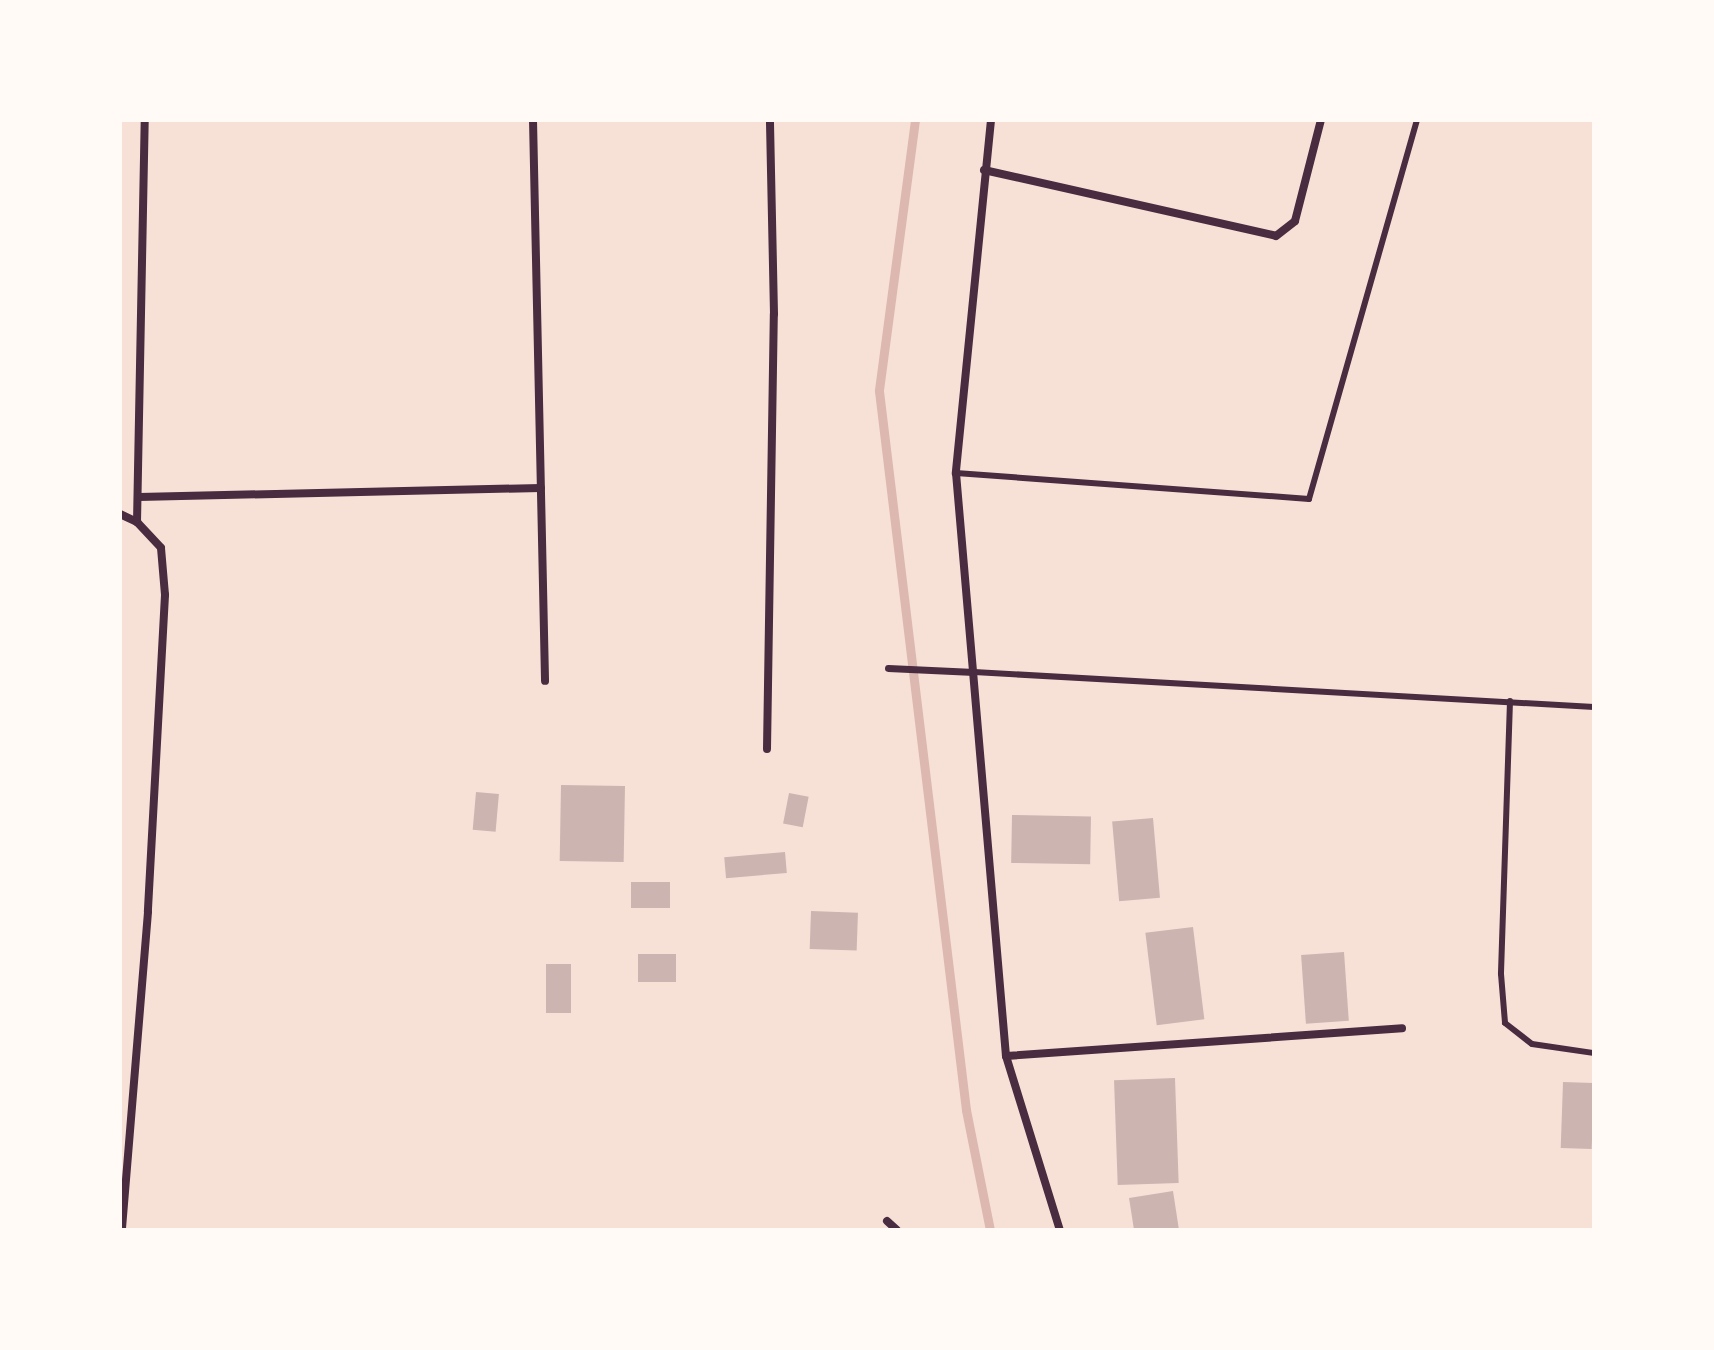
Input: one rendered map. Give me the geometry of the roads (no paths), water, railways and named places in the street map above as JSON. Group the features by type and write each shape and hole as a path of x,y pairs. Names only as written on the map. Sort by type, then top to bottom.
{"street":[{"path":"137,522 145,120"},
{"path":"533,120 545,681"},
{"path":"767,749 774,314 770,120"},
{"path":"991,120 956,473 1006,1056 1060,1230"},
{"path":"984,170 1276,236 1295,221 1321,120"},
{"path":"139,497 541,488"},
{"path":"120,514 137,522 161,548 165,595 148,912 122,1230"},
{"path":"888,668 974,672"},
{"path":"1006,1056 1402,1028"},
{"path":"887,1230 887,1221 897,1230"}],"lane":[{"path":"956,473 1309,499 1417,120"},
{"path":"974,672 1594,707"},
{"path":"1510,701 1501,974 1505,1023 1532,1044 1594,1053"}],"waterway":[{"path":"915,120 879,391 966,1110 990,1230"}]}
